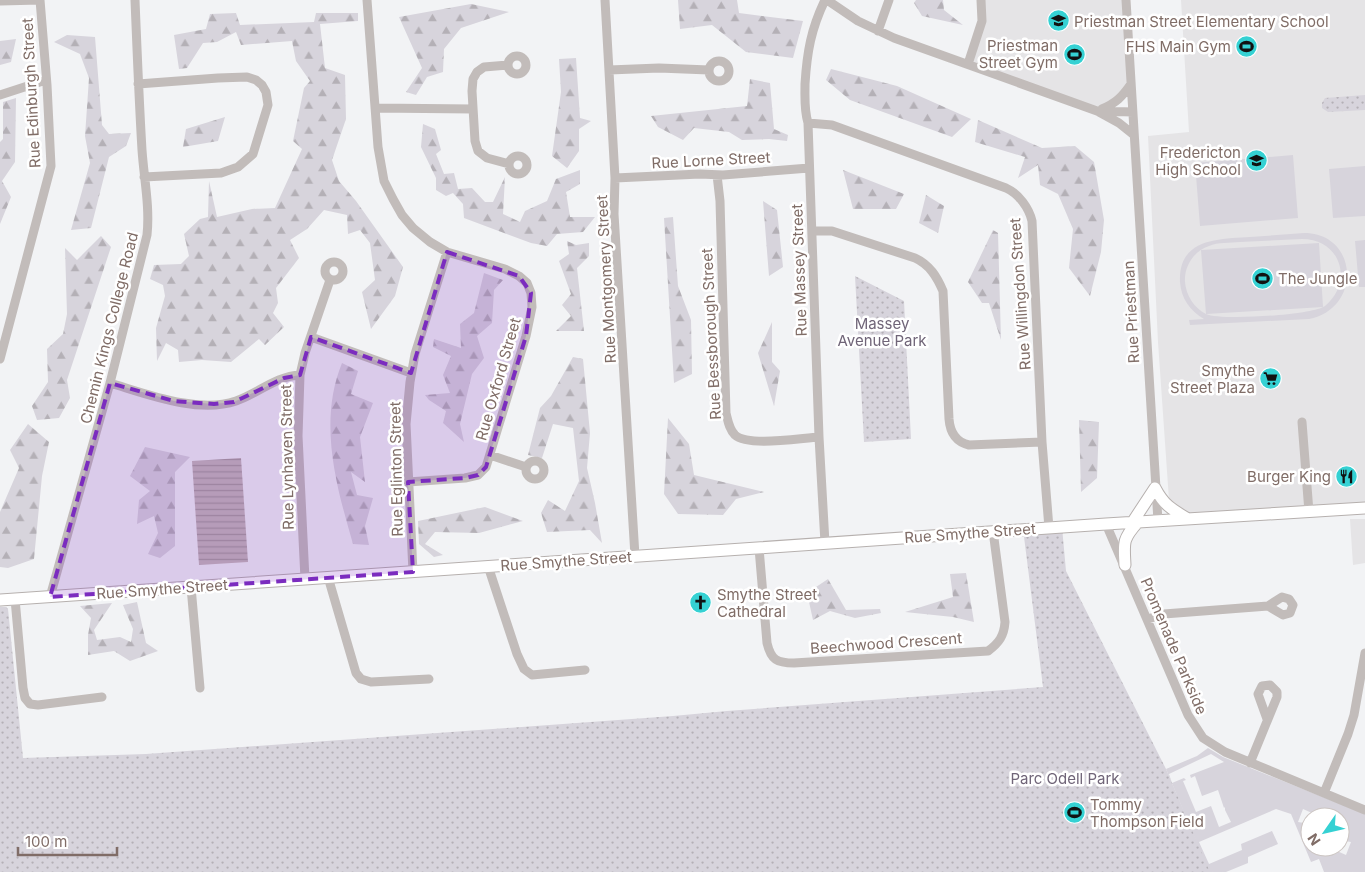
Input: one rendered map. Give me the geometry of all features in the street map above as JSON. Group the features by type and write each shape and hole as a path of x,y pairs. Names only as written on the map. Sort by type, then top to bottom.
{"main road":[{"path":"1155,488 1162,501 1170,509 1188,519"},
{"path":"1125,565 1124,541 1126,535 1155,488"},
{"name":"Rue Smythe Street","path":"0,600 992,531 1365,508"}],"street":[{"path":"0,2 40,0"},
{"name":"Rue Edinburgh Street","path":"0,359 51,166 40,0"},
{"name":"Chemin Kings College Road","path":"50,597 110,383 147,235 148,221 138,84 135,0"},
{"name":"Rue Oxford Street","path":"367,0 378,147 384,181 392,199 402,216 413,228 447,252 505,269 520,276 527,283 531,293 532,307 526,336 486,466 478,475 465,478 408,482"},
{"name":"Rue Montgomery Street","path":"605,0 615,178 615,224 635,556"},
{"path":"826,0 878,31 1097,111 1120,123 1134,135"},
{"name":"Rue Massey Street","path":"825,543 819,437 808,123 804,111 807,50 814,24 826,0"},
{"path":"878,31 888,0"},
{"path":"968,64 981,26 981,0"},
{"name":"Rue Priestman","path":"1126,0 1158,521"},
{"path":"508,65 487,66 477,72 473,79 473,109 475,140 478,151 487,158 509,164"},
{"path":"609,70 659,68 709,70"},
{"path":"138,84 247,77 256,80 262,85 266,92 268,105 252,154 238,167 221,173 144,177"},
{"path":"0,95 46,80"},
{"path":"1097,111 1115,104 1131,84"},
{"path":"375,108 473,109"},
{"path":"1097,111 1133,112"},
{"name":"Rue Willingdon Street","path":"808,123 832,125 1006,188 1013,191 1030,212 1032,221 1042,442 1049,528"},
{"name":"Rue Lorne Street","path":"615,178 717,175 809,168"},
{"name":"Rue Bessborough Street","path":"717,175 720,201 726,413 729,426 735,435 743,439 755,441 819,437"},
{"path":"812,231 832,231 915,258 926,263 934,274 943,292 949,419 952,434 964,444 970,445 1042,442"},
{"name":"Rue Eglinton Street","path":"413,572 406,424 411,373 415,354 447,252"},
{"name":"Rue Lynhaven Street","path":"305,579 298,436 300,375 305,353 330,280"},
{"path":"311,337 411,373"},
{"path":"110,383 174,401 214,404 234,402 284,378 300,375"},
{"path":"1302,422 1309,512"},
{"path":"490,455 526,467"},
{"name":"Promenade Parkside","path":"1106,524 1188,715 1203,738 1214,746 1250,763 1365,810"},
{"name":"Beechwood Crescent","path":"759,548 767,643 770,654 778,661 794,663 988,651 998,644 1005,622 992,531"},
{"path":"488,566 517,654 524,669 532,675 585,670"},
{"path":"328,578 356,673 361,679 371,682 429,679"},
{"path":"191,587 200,688"},
{"path":"15,599 23,688 25,698 30,704 38,705 102,697"},
{"path":"1148,619 1164,614 1268,606"},
{"path":"1324,793 1354,715 1365,653"},
{"path":"1250,763 1267,719"}],"highlighted area":[{"path":"447,252 519,276 531,293 526,336 486,467 478,475 465,478 408,482 413,572 50,597 110,383 174,401 214,404 234,402 284,378 300,375 311,337 411,373"}],"shaded area":[{"path":"981,0 1126,0 1131,84 1097,111 968,64 980,31"},
{"name":"Fredericton High School","path":"1181,0 1365,0 1365,513 1188,519 1169,500 1158,342 1148,136 1189,132"},
{"path":"241,458 248,562 199,565 192,461"},
{"path":"1350,519 1365,519 1365,563 1353,565"}],"green space":[{"path":"678,0 737,0 739,13 803,21 793,58 746,52 712,25 680,29"},
{"path":"916,0 943,0 944,10 963,25 922,16 914,3"},
{"path":"471,4 509,12 461,28 444,49 443,72 427,77 416,95 406,92 422,68 399,17"},
{"path":"236,13 240,25 314,22 316,13 358,13 358,21 320,24 325,68 345,75 346,119 332,160 339,181 356,201 403,267 395,296 371,329 362,292 375,280 370,243 360,230 348,234 347,215 324,210 307,229 290,240 299,258 276,288 278,303 273,313 284,327 265,345 259,339 231,362 202,360 179,362 178,350 166,343 157,361 156,328 165,296 163,285 150,279 154,265 181,264 189,256 184,234 200,219 208,217 209,181 217,217 252,209 275,208 302,149 293,141 304,88 310,81 296,61 292,41 241,45 236,32 217,42 203,43 187,68 179,69 174,35 206,29 210,14"},
{"path":"67,35 95,37 102,125 109,134 131,133 126,146 109,157 91,228 71,230 90,163 85,136 89,78 80,54 54,42"},
{"path":"16,39 11,62 0,65 0,41"},
{"path":"576,58 580,118 591,121 579,129 579,151 567,168 552,156 561,92 559,59"},
{"path":"831,69 897,86 971,119 952,137 850,100 826,80"},
{"path":"750,79 770,83 774,129 788,135 787,141 769,139 742,140 729,132 694,128 683,140 658,127 651,116 747,106"},
{"path":"1365,95 1365,110 1328,112 1322,108 1325,98"},
{"path":"16,98 15,162 2,181 11,197 0,224 0,142 3,139 3,102"},
{"path":"225,117 218,141 183,147 186,129"},
{"path":"978,120 1042,148 1075,146 1094,162 1104,220 1101,252 1090,296 1069,268 1073,229 1058,194 1040,185 1038,165 1018,178 1025,157 975,142"},
{"path":"423,124 435,129 441,150 436,154 444,174 454,173 458,189 472,188 485,202 493,202 505,177 503,214 520,222 525,211 547,201 556,179 580,170 580,184 566,192 570,217 595,217 583,232 557,234 547,246 531,243 464,218 463,204 453,193 446,196 436,190 436,178 421,147"},
{"path":"1293,155 1298,218 1200,226 1195,163"},
{"path":"1365,166 1365,216 1333,218 1329,169"},
{"path":"843,170 904,194 896,209 853,209"},
{"path":"926,195 944,206 938,233 919,223"},
{"path":"763,201 777,210 783,267 769,276"},
{"path":"673,217 678,286 691,320 692,374 674,383 664,218"},
{"path":"993,230 998,233 1001,340 989,303 982,303 968,282"},
{"path":"1304,233 1322,236 1335,245 1344,257 1347,272 1345,287 1339,301 1327,312 1309,319 1190,325 1189,320 1204,319 1187,304 1180,282 1181,268 1186,257 1193,249 1203,244 1226,239","holes":["1302,239 1315,241 1326,246 1334,254 1341,274 1334,296 1325,306 1315,310 1284,315 1215,316 1206,314 1198,308 1191,301 1187,292 1185,282 1186,270 1195,255 1204,248 1224,243"]},
{"path":"101,236 111,247 67,380 70,398 59,418 37,420 32,406 48,382 47,349 63,334 67,314 65,248 77,260"},
{"path":"1365,240 1365,287 1359,287 1355,241"},
{"path":"567,241 576,245 589,243 589,256 577,268 584,331 556,331 571,316 562,305 571,294 559,261 569,254"},
{"name":"The Jungle","path":"1319,243 1323,307 1206,314 1201,250"},
{"path":"484,273 503,280 494,290 492,323 477,336 484,358 472,374 460,424 464,442 443,423 446,411 429,400 425,395 450,393 443,375 451,356 433,347 434,339 461,348 460,324 474,313"},
{"name":"Massey Avenue Park","path":"855,276 904,301 911,439 864,442"},
{"path":"772,322 772,362 780,371 774,406 758,353"},
{"path":"573,357 583,359 590,433 587,468 602,543 590,530 547,532 541,513 548,500 565,511 579,481 573,428 553,424 542,458 528,455 540,408 551,396"},
{"path":"342,363 358,371 351,394 373,403 360,437 365,482 351,472 357,495 373,498 365,526 369,545 353,544 332,454 331,408 335,385"},
{"path":"668,418 689,444 694,475 764,492 736,499 723,515 678,514 664,494"},
{"path":"1079,420 1099,422 1097,478 1081,492"},
{"path":"28,424 49,442 42,476 34,559 8,568 0,567 0,512 19,468 10,450"},
{"path":"145,447 190,457 175,472 175,546 160,558 148,554 158,533 154,516 137,524 139,500 150,491 130,476"},
{"path":"485,507 523,521 479,533 435,532 425,544 443,555 434,557 419,544 418,521"},
{"name":"Parc Odell Park","path":"1062,527 1066,571 1166,769 1210,872 0,872 0,607 8,609 23,758 146,754 673,716 1043,687 1023,529"},
{"path":"966,573 974,622 953,617 905,612 953,597 950,574"},
{"path":"828,579 846,610 880,609 881,613 855,618 830,611 813,620 807,593"},
{"path":"137,602 146,643 158,651 130,661 114,651 88,655 88,635 91,618 80,606 112,603 94,630 97,640 120,637 131,642 133,629 123,605"},
{"path":"1208,748 1223,757 1348,807 1300,807 1298,822 1300,822 1300,836 1291,814 1276,809 1199,842 1209,864 1242,850 1241,844 1272,831 1278,844 1248,857 1248,863 1226,872 1209,872 1166,769 1197,756","holes":["1211,754 1224,762 1190,775 1191,778 1195,776 1202,796 1218,790 1231,822 1219,827 1211,806 1196,812 1183,781 1186,780 1184,778 1172,783 1169,774"]},
{"path":"1350,808 1365,814 1365,872 1324,872 1319,859 1311,862 1309,857 1350,857"}],"place":[{"name":"Priestman Street Elementary School","path":"1058,21"},
{"name":"FHS Main Gym","path":"1247,46"},
{"name":"Priestman Street Gym","path":"1074,54"},
{"name":"Fredericton High School","path":"1257,161"},
{"name":"The Jungle","path":"1262,278"},
{"name":"Smythe Street Plaza","path":"1271,379"},
{"name":"Burger King","path":"1347,476"},
{"name":"Smythe Street Cathedral","path":"701,603"},
{"name":"Tommy Thompson Field","path":"1074,813"}]}
